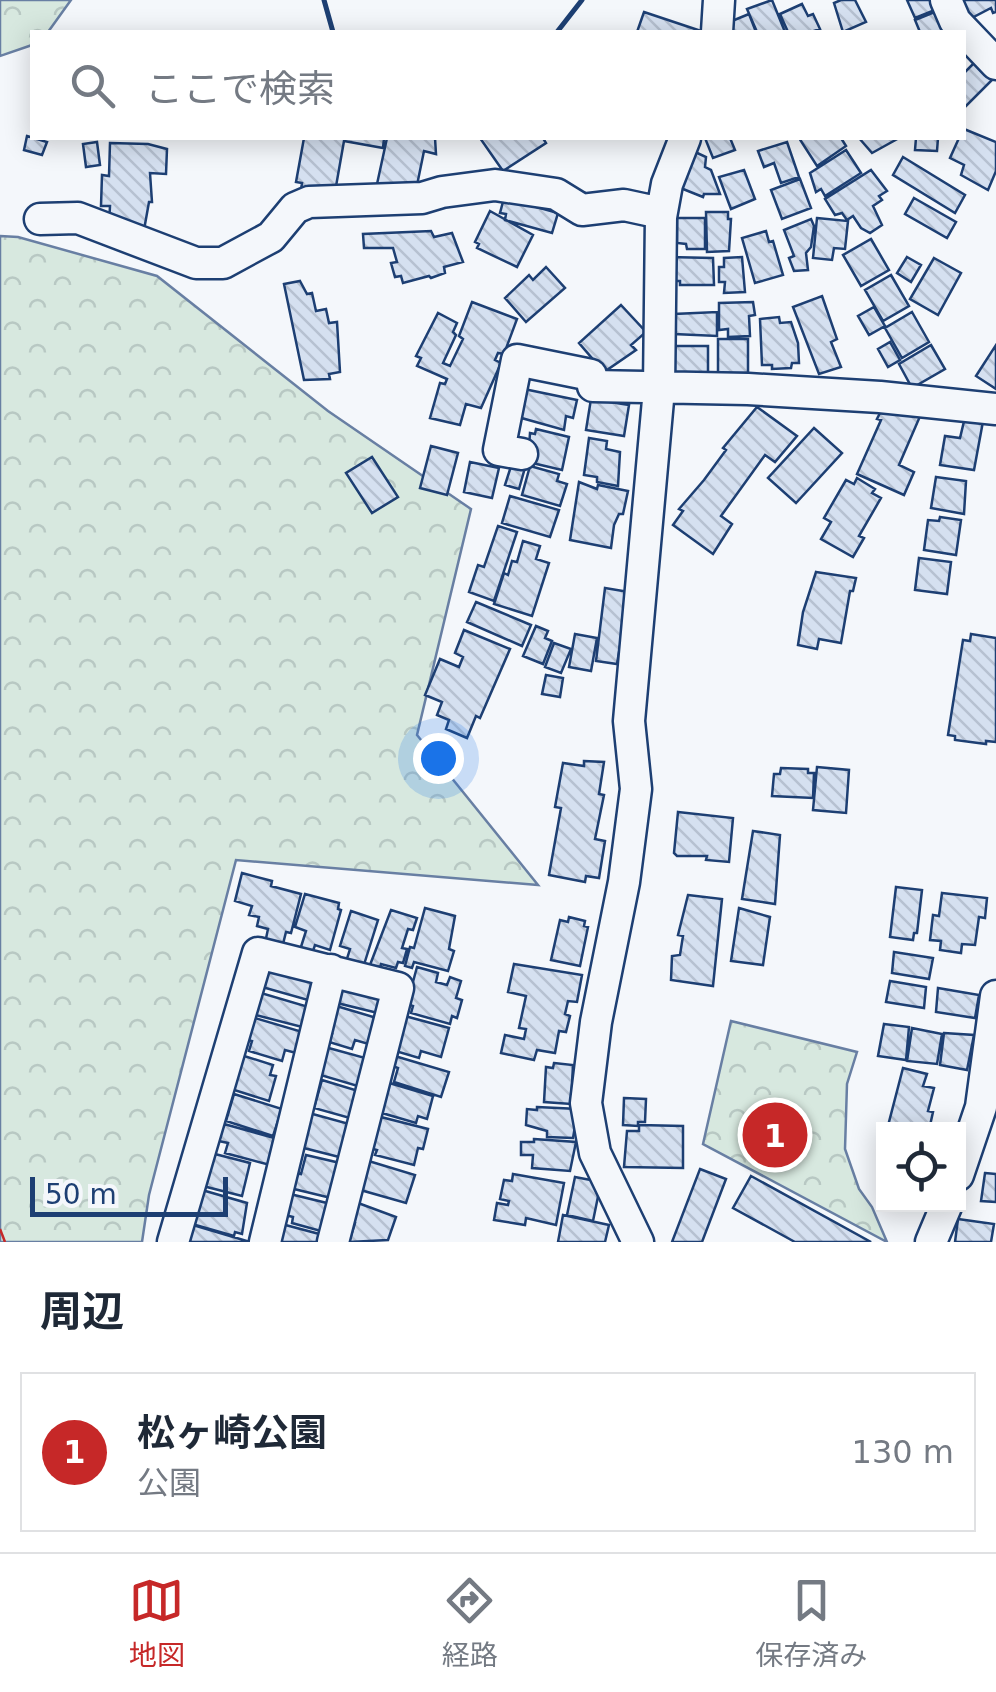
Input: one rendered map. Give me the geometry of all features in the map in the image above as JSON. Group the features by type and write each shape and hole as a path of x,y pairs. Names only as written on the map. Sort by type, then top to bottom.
{"street":[{"path":"717,30 719,0"},
{"path":"946,0 963,30"},
{"path":"966,35 996,64"},
{"path":"638,1242 596,1152 586,1103 636,789 630,721 659,390 661,213 667,184 684,140"},
{"path":"40,219 78,218 196,263 223,263 271,237 295,208 309,202 422,198 495,186 556,194 582,210 624,204 661,213"},
{"path":"522,454 498,450 517,360 591,375 593,386 785,391 996,409"},
{"path":"173,1242 258,953 398,988 333,1242"},
{"path":"265,1242 331,970"},
{"path":"966,1151 980,1108 996,996"},
{"path":"931,1242 943,1212"}],"green space":[{"path":"0,0 71,0 49,30 30,30 30,46 0,56"},
{"path":"0,236 18,237 157,276 328,411 471,509 417,735 538,885 236,860 149,1195 142,1242 0,1242"},
{"path":"731,1021 857,1052 847,1084 845,1149 859,1189 872,1207 887,1242 703,1144"}],"building":[{"path":"772,0 784,30 756,30 747,9"},
{"path":"855,0 866,22 842,30 834,3"},
{"path":"907,0 937,0 940,8 915,18"},
{"path":"953,0 996,0 996,12 991,8 964,22"},
{"path":"802,4 808,16 813,14 820,29 787,30 780,14"},
{"path":"942,9 950,30 919,30 915,20"},
{"path":"644,12 698,30 638,30"},
{"path":"749,14 755,30 725,30 727,23"},
{"path":"981,56 996,76 966,106 966,71"},
{"path":"966,130 996,142 996,171 988,190 961,175 964,165 950,158 958,140 966,140"},
{"path":"27,136 47,142 42,155 24,150"},
{"path":"304,140 384,140 383,148 344,141 335,192 301,190 302,183 296,182"},
{"path":"387,140 435,140 436,154 424,151 415,195 377,184"},
{"path":"481,140 544,140 546,143 503,171"},
{"path":"706,140 731,140 735,150 713,158"},
{"path":"800,140 842,140 846,146 817,166"},
{"path":"861,140 895,140 872,153"},
{"path":"916,140 938,140 937,151 915,150"},
{"path":"97,142 100,165 86,167 83,144"},
{"path":"787,142 799,177 781,183 774,163 764,167 758,151"},
{"path":"110,143 167,149 166,174 150,173 152,202 144,230 109,223 110,206 101,206 102,175 109,176"},
{"path":"846,150 861,173 825,196 821,189 816,192 810,173"},
{"path":"693,151 706,157 705,167 711,170 720,194 703,197 678,187"},
{"path":"903,157 965,195 955,213 893,175"},
{"path":"744,170 755,199 731,209 719,177"},
{"path":"871,170 887,191 873,206 882,225 870,233 853,216 847,220 842,213 835,215 825,199"},
{"path":"800,179 811,208 782,219 771,190"},
{"path":"504,198 558,213 552,233 505,220 506,214 500,213"},
{"path":"914,198 956,222 947,238 905,214"},
{"path":"490,211 533,235 517,267 477,248 479,244 475,242"},
{"path":"706,212 728,212 729,251 707,252"},
{"path":"677,218 705,218 705,249 687,249 686,244 677,243"},
{"path":"817,218 848,221 845,249 834,248 832,260 813,258"},
{"path":"811,219 814,226 811,247 806,253 808,270 794,271 789,258 794,256 784,230"},
{"path":"431,231 434,237 452,233 463,262 444,267 445,273 431,278 403,283 401,276 395,277 391,263 397,262 393,248 364,248 363,234"},
{"path":"766,231 783,275 755,283 742,238"},
{"path":"871,239 889,270 861,286 843,255"},
{"path":"668,257 713,258 714,285 680,285 680,281 669,281"},
{"path":"742,257 745,292 724,293 725,282 719,282 719,267 724,267 724,258"},
{"path":"907,257 921,265 911,282 897,273"},
{"path":"934,258 961,273 938,315 910,299"},
{"path":"546,267 565,288 526,322 505,298 529,275 533,280"},
{"path":"891,275 909,306 883,321 865,290"},
{"path":"300,281 307,294 312,293 316,311 326,309 329,323 337,322 340,372 329,374 330,379 304,380 284,284"},
{"path":"822,296 837,339 831,342 841,367 819,374 793,307"},
{"path":"472,302 517,319 504,354 498,353 495,360 501,363 481,408 466,404 460,425 430,418 440,383 445,384 447,379 417,366 421,358 416,356 438,313 457,323 453,332 456,335 443,363 450,366 463,339 459,336"},
{"path":"753,302 755,315 749,316 750,336 728,337 728,329 719,330 719,303"},
{"path":"621,305 646,332 631,345 636,350 604,372 579,343"},
{"path":"874,307 885,326 869,335 858,316"},
{"path":"717,312 717,336 674,334 674,314"},
{"path":"912,312 929,342 902,358 885,328"},
{"path":"779,317 780,323 791,322 799,363 792,363 791,368 772,369 772,365 762,365 760,319"},
{"path":"718,339 748,339 748,373 718,373"},
{"path":"890,342 900,360 888,367 878,349"},
{"path":"931,345 945,369 912,388 899,364"},
{"path":"996,345 996,389 976,376"},
{"path":"670,346 708,346 708,373 670,376"},
{"path":"524,389 577,400 573,418 566,416 564,430 518,417"},
{"path":"591,399 629,405 624,436 586,430"},
{"path":"757,407 797,436 775,462 765,455 721,516 732,524 713,554 673,525 683,511 679,509"},
{"path":"883,407 921,414 899,465 914,472 904,495 857,474"},
{"path":"966,413 984,416 974,470 940,465 945,436 960,438"},
{"path":"814,428 842,453 796,503 768,478"},
{"path":"536,429 569,437 562,470 528,462 530,433 535,434"},
{"path":"589,438 607,441 606,449 620,452 618,486 584,475"},
{"path":"431,446 458,453 447,495 420,488"},
{"path":"372,457 398,497 372,513 346,473"},
{"path":"513,460 526,464 519,489 505,485"},
{"path":"470,462 499,468 492,498 464,492"},
{"path":"530,466 559,474 557,481 567,484 560,506 522,495"},
{"path":"936,477 966,481 964,514 931,508"},
{"path":"857,478 875,489 872,493 881,498 859,536 864,538 853,557 821,539 831,522 824,518 846,480 854,484"},
{"path":"579,482 597,489 598,485 628,491 623,514 619,514 614,525 611,548 570,540"},
{"path":"510,496 559,510 550,537 502,523"},
{"path":"940,517 961,520 956,555 924,550 928,520 939,521"},
{"path":"498,526 517,532 494,601 469,592 478,565 484,567"},
{"path":"523,541 540,546 536,559 549,563 532,616 494,604 504,573 508,575 512,561 517,562"},
{"path":"919,558 951,562 947,594 915,590"},
{"path":"816,572 856,578 841,643 819,639 817,649 798,645 803,612"},
{"path":"605,588 629,592 617,664 596,661"},
{"path":"476,602 531,625 522,646 467,622"},
{"path":"536,626 548,631 545,638 552,641 543,664 523,656"},
{"path":"464,630 510,649 480,718 476,716 467,738 446,729 449,720 437,715 442,702 425,695 440,659 459,667 463,657 455,653"},
{"path":"575,634 597,638 591,671 569,667"},
{"path":"971,634 996,638 996,742 986,744 955,740 955,736 948,735 963,640 970,641"},
{"path":"554,643 571,649 561,673 545,667"},
{"path":"546,675 563,678 560,697 542,694"},
{"path":"584,761 604,762 599,794 604,795 595,839 605,841 599,878 586,876 585,882 549,875 561,808 555,807 563,763 584,766"},
{"path":"817,767 849,770 846,813 813,810"},
{"path":"781,768 808,769 808,773 814,773 813,798 772,796 774,774 780,774"},
{"path":"678,812 733,818 729,862 706,860 707,856 677,856 674,853"},
{"path":"753,831 780,835 775,904 742,899"},
{"path":"242,873 301,894 291,933 286,932 281,952 264,948 268,929 257,926 259,917 249,915 252,906 235,901"},
{"path":"896,887 922,890 913,940 890,937"},
{"path":"942,893 987,898 985,918 979,917 975,945 962,944 961,953 940,950 941,941 930,940 933,915 939,916"},
{"path":"305,894 339,903 341,910 330,950 315,945 312,954 300,950 306,931 295,927"},
{"path":"688,895 722,899 713,986 671,980 672,956 680,955 683,936 678,935"},
{"path":"425,908 455,916 449,949 454,951 448,971 414,962 412,968 405,966"},
{"path":"739,908 770,917 763,965 731,961"},
{"path":"391,910 417,918 413,930 408,929 402,948 407,949 403,963 398,962 396,968 381,964 380,968 370,965"},
{"path":"351,911 378,920 362,971 345,965 350,949 340,946"},
{"path":"569,917 585,921 584,926 588,927 580,966 551,960 560,920 568,922"},
{"path":"894,952 933,958 929,979 892,973"},
{"path":"514,964 582,975 577,1002 568,1001 566,1032 559,1031 555,1053 537,1050 534,1060 501,1053 505,1035 524,1039 526,1029 519,1028 526,996 508,992"},
{"path":"277,966 321,979 315,1002 255,985 258,976"},
{"path":"417,967 438,973 436,982 447,985 450,977 461,981 456,998 462,1000 457,1018 452,1016 450,1024 411,1013 413,1006 407,1004"},
{"path":"890,981 926,987 924,1008 886,1002"},
{"path":"342,984 391,996 386,1015 337,1003"},
{"path":"938,988 979,995 975,1018 936,1012"},
{"path":"254,991 312,1008 306,1028 248,1013"},
{"path":"333,1005 380,1019 372,1045 355,1040 352,1049 329,1042 332,1034 325,1032"},
{"path":"248,1016 306,1033 300,1054 285,1050 282,1061 249,1051 252,1041 241,1038"},
{"path":"405,1016 449,1028 441,1057 421,1051 419,1058 392,1050"},
{"path":"884,1024 909,1027 906,1060 878,1056"},
{"path":"912,1028 942,1034 937,1064 907,1061"},
{"path":"944,1033 974,1035 967,1070 940,1065"},
{"path":"325,1047 369,1059 361,1087 317,1074"},
{"path":"388,1054 449,1072 441,1097 394,1082 398,1068 385,1063"},
{"path":"241,1055 273,1065 270,1075 276,1076 269,1101 231,1089"},
{"path":"554,1063 573,1065 571,1104 544,1102 546,1067 553,1068"},
{"path":"903,1068 927,1074 923,1086 934,1088 928,1111 933,1112 931,1122 889,1122"},
{"path":"322,1080 365,1093 357,1120 314,1108"},
{"path":"386,1082 433,1096 427,1119 418,1116 416,1123 382,1113 384,1103 380,1101"},
{"path":"234,1094 282,1109 273,1136 226,1121"},
{"path":"624,1098 646,1099 645,1122 638,1122 638,1126 623,1125"},
{"path":"527,1109 578,1109 573,1138 547,1137 547,1131 526,1125"},
{"path":"309,1113 353,1125 343,1158 300,1147"},
{"path":"373,1115 428,1129 414,1165 375,1155 377,1150 370,1148"},
{"path":"224,1124 278,1139 270,1165 225,1153 228,1143 219,1141"},
{"path":"639,1125 683,1126 683,1168 624,1167 627,1131 639,1131"},
{"path":"521,1142 576,1142 570,1171 532,1168 533,1155 521,1155"},
{"path":"211,1153 250,1163 242,1196 203,1186"},
{"path":"306,1155 340,1163 331,1198 290,1188 294,1173 301,1174"},
{"path":"362,1159 415,1175 406,1203 357,1189"},
{"path":"700,1169 726,1179 702,1242 672,1242"},
{"path":"985,1173 996,1174 996,1202 981,1201"},
{"path":"513,1174 564,1183 556,1225 526,1218 525,1225 494,1220 497,1203 508,1205 509,1201 500,1199 504,1180 512,1181"},
{"path":"751,1176 871,1242 795,1242 733,1208"},
{"path":"575,1177 601,1182 593,1221 567,1215"},
{"path":"202,1190 247,1203 242,1234 235,1232 234,1236 192,1224"},
{"path":"286,1193 335,1205 328,1233 292,1223 293,1217 281,1214"},
{"path":"350,1200 396,1217 388,1240 349,1242 355,1223 343,1218"},
{"path":"563,1215 609,1225 605,1242 558,1242"},
{"path":"958,1219 994,1224 991,1242 955,1242"},
{"path":"278,1223 323,1235 322,1242 277,1242"},
{"path":"193,1225 250,1242 188,1242"}],"wall":[{"path":"324,0 332,30"},
{"path":"559,30 582,0"}],"power":[{"path":"0,1229 5,1242"}],"place":[{"name":"松ヶ崎公園","path":"775,1135"}]}
